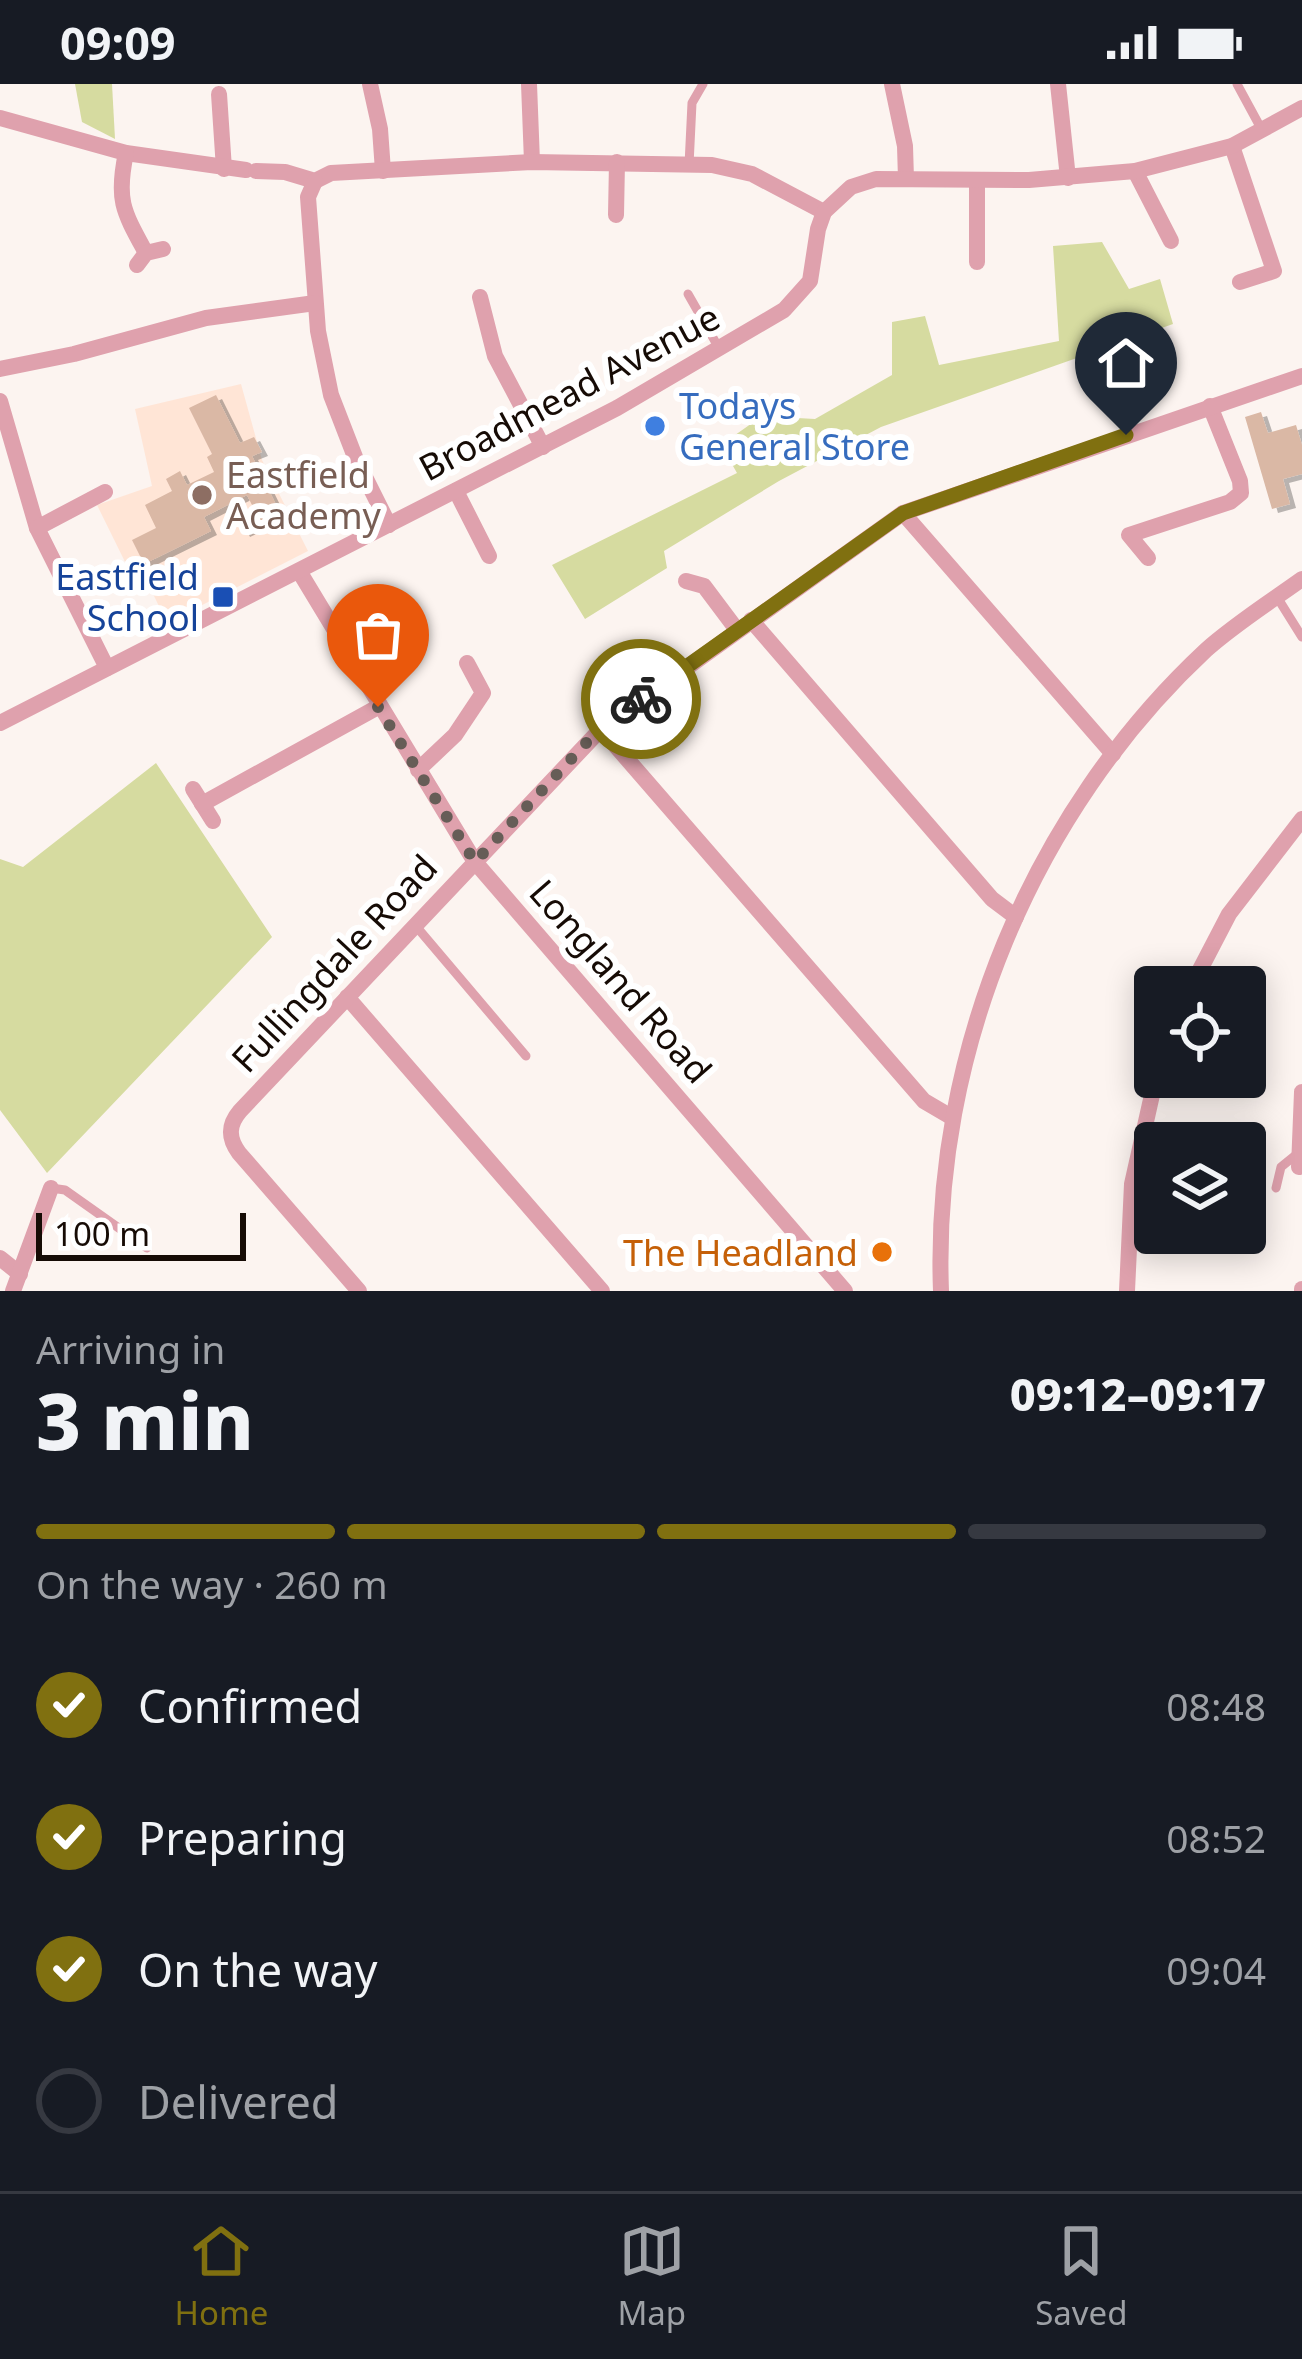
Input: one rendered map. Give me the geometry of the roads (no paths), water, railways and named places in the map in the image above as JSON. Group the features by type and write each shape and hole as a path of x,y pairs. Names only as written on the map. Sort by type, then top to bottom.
{"street":[{"path":"370,84 383,171"},
{"path":"529,84 532,162"},
{"path":"892,84 905,146 906,179"},
{"path":"1058,84 1068,178"},
{"path":"219,94 224,169"},
{"path":"389,524 331,395 315,303 308,197 315,182 332,173 532,162 689,164 752,174 824,212 841,194 863,182 1068,178 1135,171 1232,146 1302,108"},
{"path":"0,118 126,152 224,169 285,172 315,182"},
{"path":"1232,146 1274,271 1240,282"},
{"path":"126,152 118,190 121,204 149,256"},
{"path":"616,215 617,162"},
{"path":"1135,171 1171,241"},
{"path":"977,181 977,262"},
{"name":"Broadmead Avenue","path":"0,723 543,447 720,350 802,295 814,272 824,212"},
{"path":"480,297 495,356 543,447"},
{"path":"0,369 206,318 315,303"},
{"name":"Fullingdale Road","path":"358,1291 239,1153 230,1133 240,1111 602,729 903,513 1302,376"},
{"path":"0,401 37,528 107,668"},
{"path":"1148,558 1129,535 1230,502 1241,493 1210,406"},
{"path":"456,491 489,556"},
{"path":"37,528 105,492"},
{"path":"903,513 1113,754"},
{"name":"Longland Road","path":"299,571 475,862 845,1291"},
{"path":"941,1291 940,1231 953,1118 975,1025 1016,917 1061,833 1113,754 1197,659 1302,580"},
{"path":"686,581 704,586 744,625 992,898 1016,917"},
{"path":"418,770 455,735 483,693 467,663"},
{"path":"213,821 198,797 378,707"},
{"path":"602,729 924,1101 953,1118"},
{"path":"1202,966 1229,914 1302,819"},
{"path":"347,997 602,1291"},
{"path":"1293,1157 1302,1097"},
{"path":"1127,1291 1132,1184 1151,1098"},
{"path":"17,1282 51,1188"},
{"path":"0,1258 17,1282"}],"lane":[{"path":"689,164 692,103 703,84"},
{"path":"1237,84 1263,132"},
{"path":"688,294 720,350"},
{"path":"1277,597 1302,637"},
{"path":"415,925 526,1056"},
{"path":"1276,1188 1281,1167 1293,1157"},
{"path":"51,1188 65,1190 146,1248"}],"place":[{"name":"Todays General Store","path":"655,426"},
{"name":"Eastfield Academy","path":"202,495"},
{"name":"Eastfield School","path":"223,597"},
{"name":"The Headland","path":"882,1252"}]}
